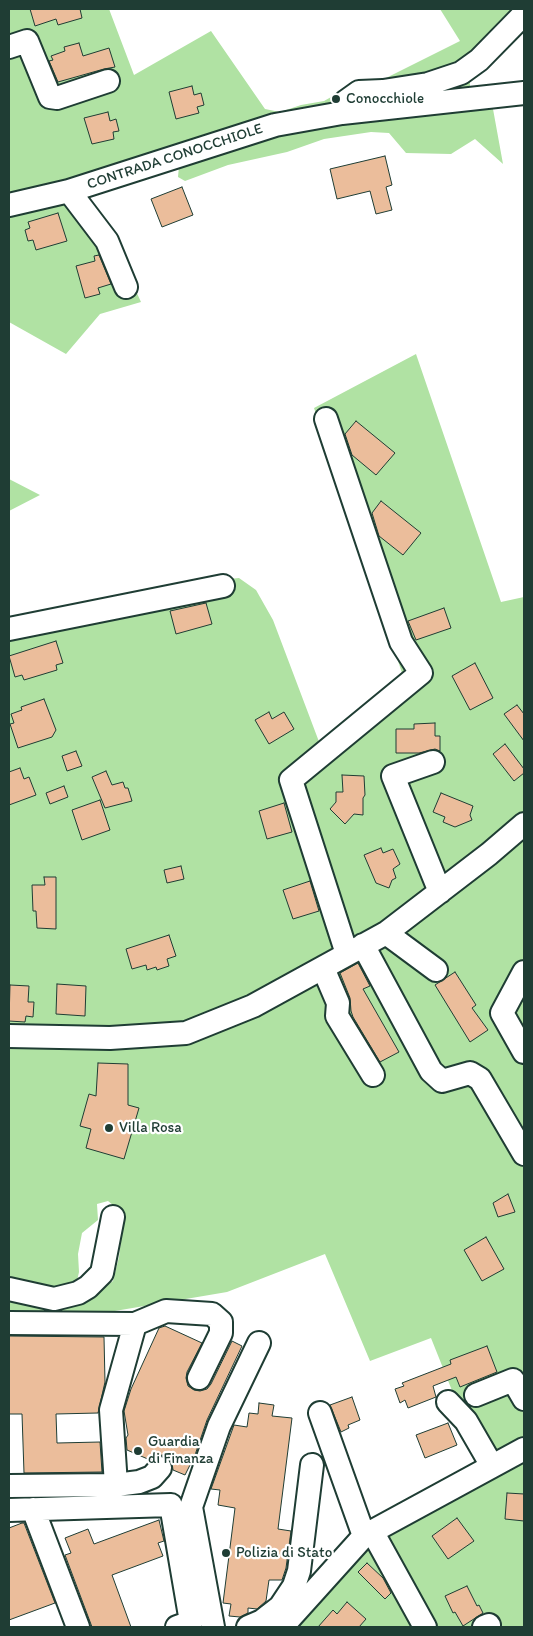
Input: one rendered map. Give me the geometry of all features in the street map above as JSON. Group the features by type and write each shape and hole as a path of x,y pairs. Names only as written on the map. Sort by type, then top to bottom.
{"street":[{"path":"342,113 345,102 359,92 383,91 428,84 461,73 478,60 524,14"},
{"path":"9,47 27,41 50,97 57,98 108,81"},
{"name":"CONTRADA CONOCCHIOLE","path":"9,205 69,191 275,125 342,113 524,93"},
{"path":"69,191 107,241 126,288"},
{"path":"326,419 401,642 421,673 291,780 355,950 431,1071 442,1081 470,1073 480,1079 524,1154"},
{"path":"9,629 223,586"},
{"path":"433,762 393,776 440,892"},
{"path":"9,1036 110,1038 186,1032 253,1006 386,933 490,854 524,824"},
{"path":"386,933 436,970"},
{"path":"323,968 338,1003 337,1016 373,1075"},
{"path":"524,972 502,1013 524,1052"},
{"path":"9,1289 54,1299 78,1293 88,1287 102,1273 113,1217"},
{"path":"9,1323 135,1324 166,1311 212,1314 221,1322 221,1333 199,1378"},
{"path":"116,1485 111,1410 135,1324"},
{"path":"178,1627 191,1622 181,1506 259,1342"},
{"path":"476,1395 513,1380 524,1400"},
{"path":"448,1402 466,1421 492,1466"},
{"path":"320,1413 368,1534 425,1627"},
{"path":"284,1627 368,1534 524,1449"},
{"path":"248,1627 262,1621 280,1607 294,1586 299,1571 312,1465"},
{"path":"9,1486 116,1485 139,1482 152,1477 160,1468"},
{"path":"9,1510 181,1506"},
{"path":"181,1506 213,1627"},
{"path":"34,1509 78,1627"}],"green space":[{"path":"9,9 109,9 134,75 211,31 265,109 280,112 301,105 324,101 349,87 380,81 460,41 440,9 524,9 470,55 470,88 489,87 503,164 475,139 451,154 406,153 389,133 371,132 324,139 287,152 228,165 185,181 178,177 179,166 80,198 112,239 141,302 100,314 66,354 9,322"},
{"path":"416,354 501,602 524,597 524,1443 497,1455 459,1408 431,1338 370,1361 325,1254 227,1292 103,1313 9,1317 9,1295 91,1297 113,1281 119,1257 124,1214 108,1201 97,1204 98,1220 82,1233 78,1254 79,1272 77,1281 68,1290 9,1284 9,622 220,580 239,578 256,590 273,620 321,747 405,682 314,408"},
{"path":"9,479 40,495 9,511"},
{"path":"524,1457 524,1627 293,1627 368,1545"}],"building":[{"path":"30,9 80,9 82,18 58,25 56,19 35,26"},
{"path":"79,43 83,56 109,48 115,67 58,82 49,61 53,60 51,56 65,51 64,47"},
{"path":"192,86 194,95 201,93 204,105 197,107 199,113 176,119 169,92"},
{"path":"108,112 110,121 116,119 119,131 113,132 114,139 92,144 84,118"},
{"path":"385,156 392,185 386,187 392,210 376,214 370,191 337,199 330,169"},
{"path":"182,187 193,215 162,227 151,199"},
{"path":"58,213 67,241 36,250 33,240 28,241 25,230 30,228 28,222"},
{"path":"99,255 111,284 98,288 100,294 85,298 76,266 95,261 94,256"},
{"path":"356,421 395,453 376,475 352,455 345,434"},
{"path":"381,501 421,533 403,555 379,536 372,513"},
{"path":"206,603 212,624 176,634 170,611"},
{"path":"444,608 451,628 416,640 408,621"},
{"path":"56,641 63,663 56,665 57,670 24,680 22,675 15,677 9,656"},
{"path":"475,663 493,698 470,710 452,676"},
{"path":"44,699 56,730 52,737 18,748 10,724 14,723 11,714 22,710 21,707"},
{"path":"517,705 524,714 524,741 504,714"},
{"path":"269,712 272,719 284,712 294,729 269,744 255,720"},
{"path":"435,723 435,736 440,736 440,751 435,749 419,753 396,753 396,729 414,729 414,724"},
{"path":"505,744 524,769 524,773 514,781 493,754"},
{"path":"76,751 82,766 67,771 62,756"},
{"path":"20,768 24,779 29,777 36,795 9,805 9,772"},
{"path":"106,771 112,785 123,782 125,788 128,788 132,801 105,808 92,777"},
{"path":"342,775 364,776 363,815 354,814 345,824 330,809 336,802 336,792 343,792"},
{"path":"64,786 68,797 50,804 46,793"},
{"path":"441,793 473,806 470,815 472,820 455,827 443,822 445,817 433,812"},
{"path":"100,800 110,830 82,840 72,810"},
{"path":"284,803 292,832 267,839 259,811"},
{"path":"381,848 383,853 393,849 400,864 393,869 396,878 392,880 389,888 376,883 364,855"},
{"path":"181,866 184,879 167,883 164,870"},
{"path":"44,877 56,877 56,929 37,928 36,911 33,911 32,885 45,885"},
{"path":"310,881 319,911 293,919 283,890"},
{"path":"169,935 176,956 167,959 169,966 157,970 156,967 147,970 146,965 132,969 126,949"},
{"path":"358,963 370,986 363,989 399,1052 380,1062 353,1017 350,998 340,973"},
{"path":"455,972 476,1005 472,1008 488,1030 470,1042 435,985"},
{"path":"57,984 86,986 85,1016 56,1014"},
{"path":"10,985 29,986 28,1002 34,1002 33,1017 26,1016 25,1022 9,1021"},
{"name":"Villa Rosa","path":"98,1063 128,1064 128,1105 139,1108 124,1159 86,1148 91,1129 80,1126 89,1094 96,1096"},
{"path":"508,1194 515,1212 498,1217 493,1203"},
{"path":"486,1237 504,1269 482,1281 464,1250"},
{"path":"165,1326 202,1343 187,1372 188,1386 194,1390 207,1389 211,1384 232,1341 242,1346 207,1420 195,1455 185,1475 173,1470 172,1463 163,1455 156,1455 150,1460 127,1450 126,1438 128,1435 124,1411 131,1389 159,1328"},
{"path":"9,1336 104,1337 105,1382 98,1413 56,1414 57,1443 100,1442 102,1472 24,1473 22,1414 9,1414"},
{"path":"487,1346 497,1372 460,1387 456,1377 433,1386 436,1397 408,1408 405,1400 400,1403 395,1389 404,1386 402,1383 451,1364 450,1360"},
{"path":"352,1397 360,1420 348,1425 349,1428 341,1432 330,1405"},
{"path":"259,1403 274,1405 272,1416 292,1418 278,1529 291,1531 286,1568 282,1580 269,1580 266,1601 257,1609 248,1608 248,1613 240,1617 229,1616 231,1604 223,1603 235,1508 218,1505 220,1490 211,1489 234,1425 247,1427 249,1413 258,1414"},
{"path":"448,1423 457,1445 425,1458 416,1435"},
{"path":"507,1493 524,1494 524,1521 505,1519"},
{"path":"457,1518 474,1541 448,1559 432,1536"},
{"path":"159,1520 164,1541 158,1543 163,1556 112,1575 131,1627 92,1627 65,1555 71,1553 65,1538 88,1529 94,1544"},
{"path":"24,1523 55,1603 9,1620 9,1528"},
{"path":"367,1563 383,1578 391,1593 385,1599 358,1572"},
{"path":"467,1586 477,1606 479,1605 483,1613 463,1626 455,1612 453,1613 445,1596"},
{"path":"347,1602 366,1619 359,1627 318,1627 333,1610 337,1614"}],"place":[{"name":"Conocchiole","path":"336,99"},
{"name":"Villa Rosa","path":"109,1128"},
{"name":"Guardia di Finanza","path":"138,1451"},
{"name":"Polizia di Stato","path":"226,1553"}]}
